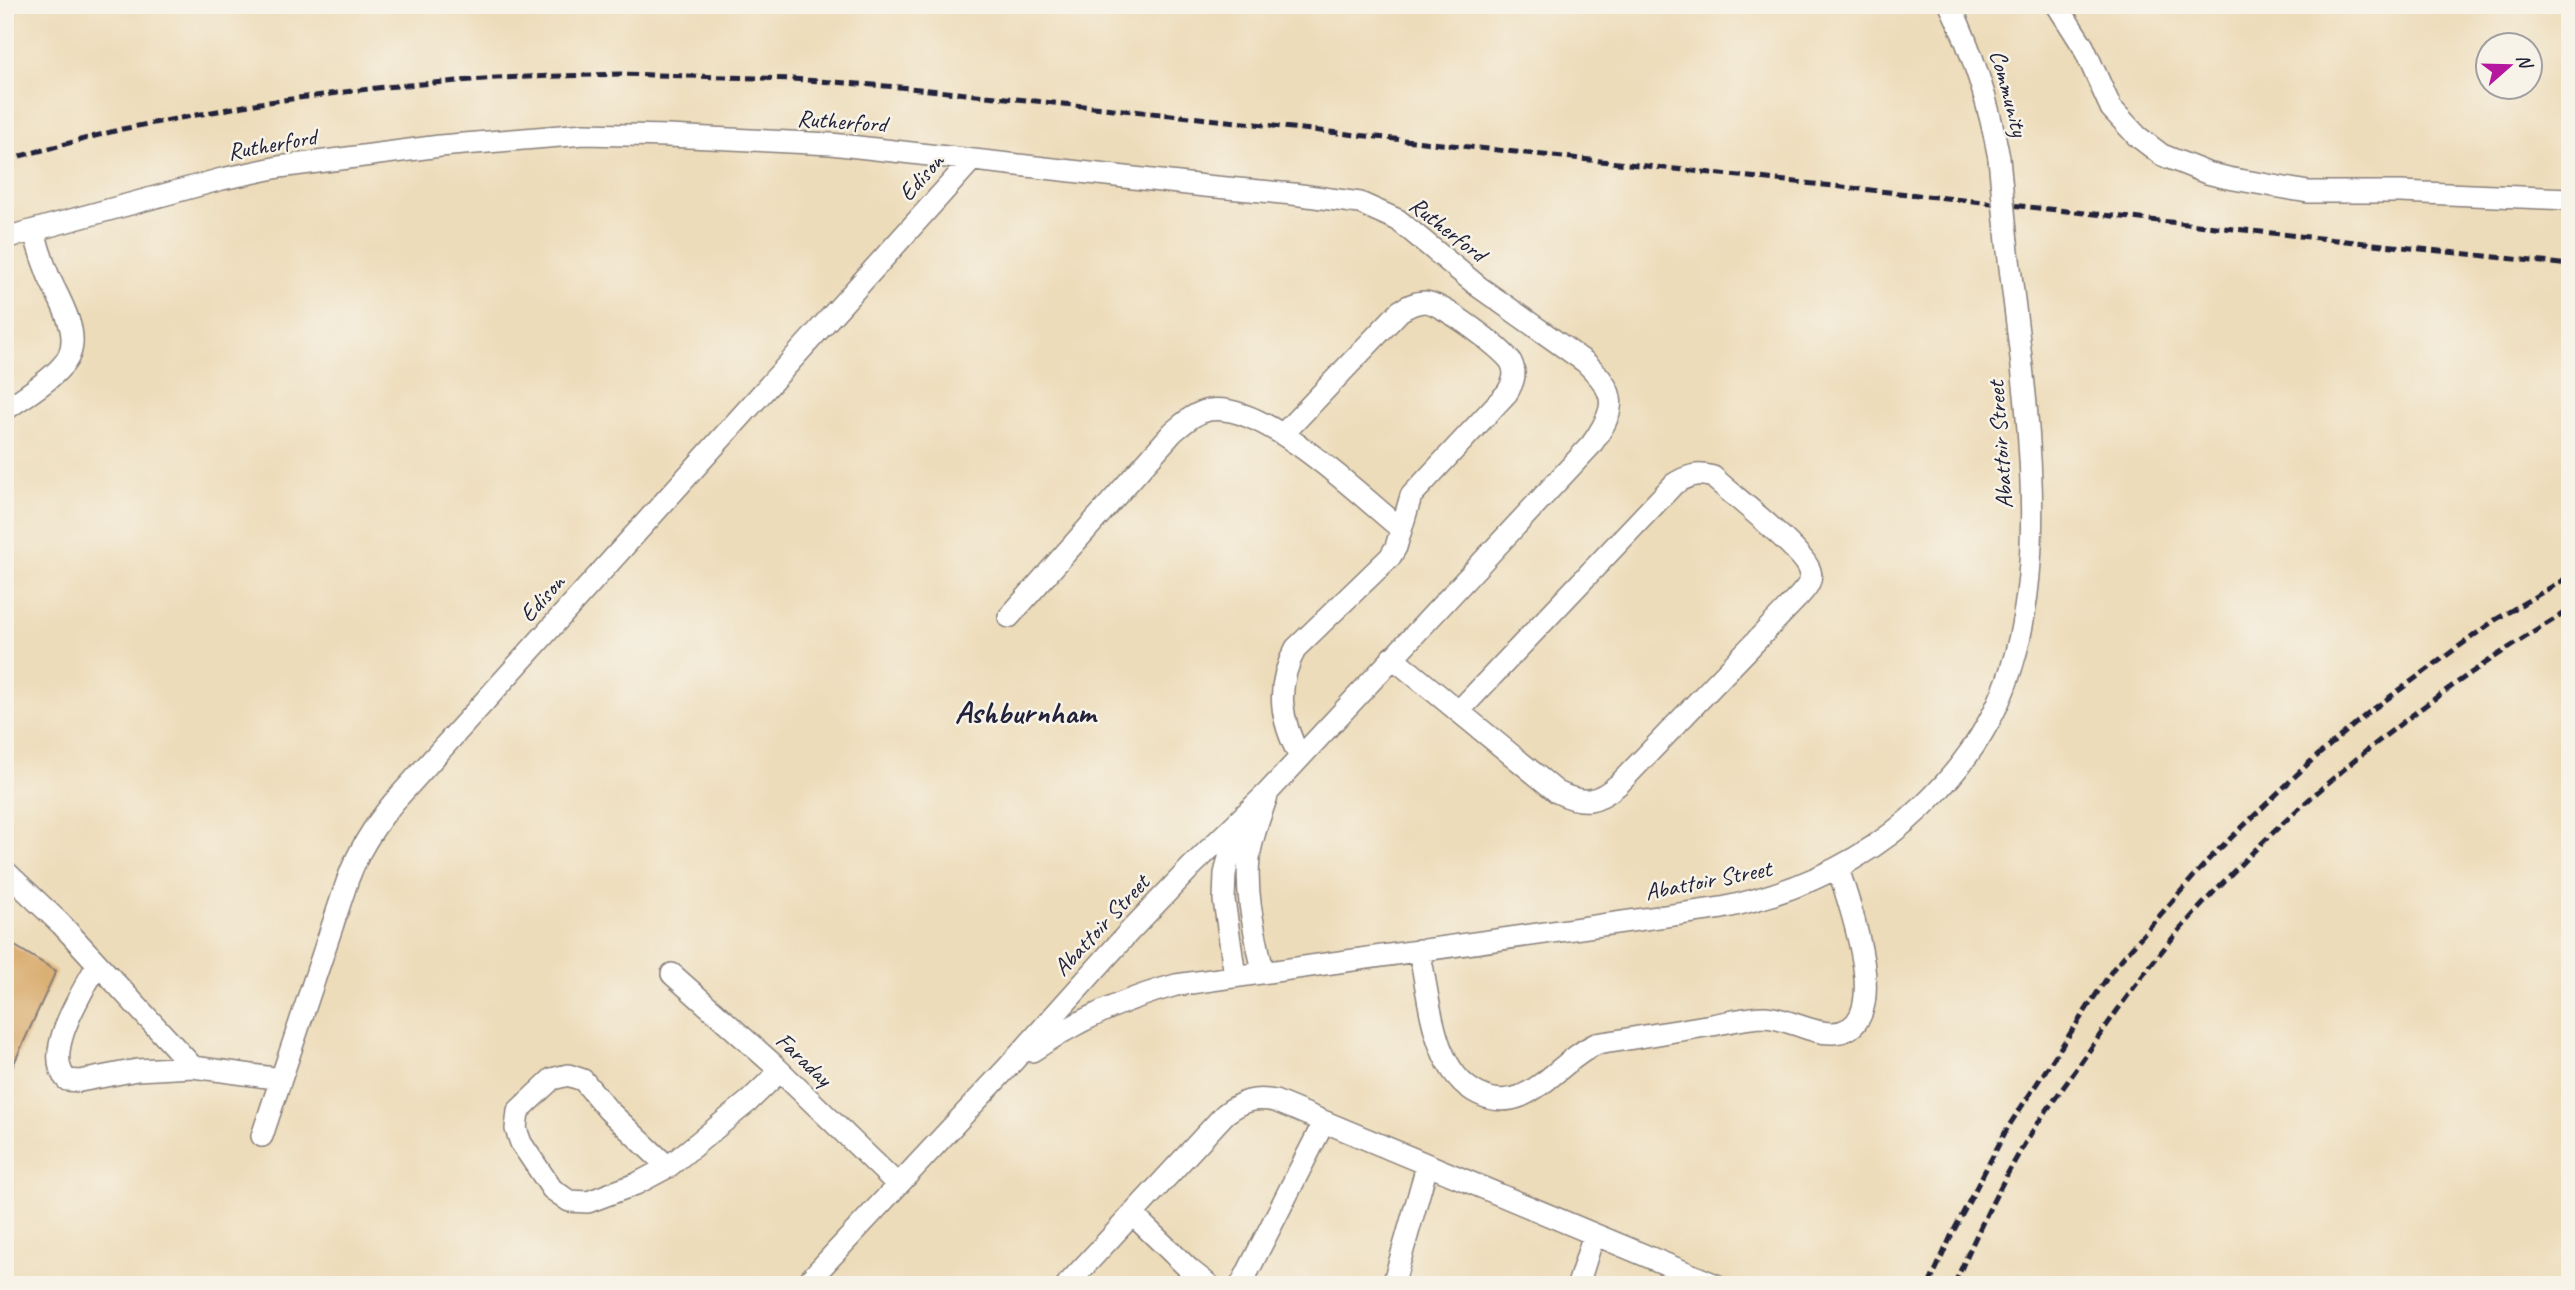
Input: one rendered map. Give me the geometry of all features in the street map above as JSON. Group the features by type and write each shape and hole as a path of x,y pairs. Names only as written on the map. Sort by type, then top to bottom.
{"street":[{"name":"Community","path":"1950,5 1980,77 1999,158"},
{"path":"2057,5 2083,46 2118,118 2162,155 2207,173 2308,192 2400,192 2570,199"},
{"name":"Rutherford","path":"5,239 222,179 279,167 389,152 531,137 627,135 831,144 1360,203 1398,220 1479,287 1585,362 1601,377 1612,400"},
{"name":"Abattoir Street","path":"1008,1067 1054,1036 1115,1004 1176,985 1722,908 1774,896 1838,868 1908,821 1942,788 1964,761 1989,722 2006,684 2018,643 2028,585 2031,476 2029,428 1999,158"},
{"name":"Edison","path":"262,1136 348,878 369,832 971,161"},
{"path":"5,410 62,367 73,344 68,318 45,267 34,231"},
{"path":"1284,433 1399,311 1412,304 1435,303 1502,352 1511,362 1514,372 1514,381 1507,393 1410,496 1396,547 1390,557 1296,648 1288,662 1282,701 1284,722 1300,757"},
{"name":"Abattoir Street","path":"805,1285 1119,943 1192,866 1269,791 1591,445 1611,413 1612,400"},
{"path":"1009,617 1172,432 1190,418 1209,410 1230,410 1284,433 1400,528"},
{"path":"1392,657 1557,792 1573,800 1586,801 1599,798 1619,784 1800,595 1808,586 1810,570 1797,552 1713,477 1704,474 1685,477 1674,485 1459,711"},
{"name":"Abattoir Street","path":"1263,972 1248,891 1248,866 1269,791"},
{"path":"1235,976 1224,900 1225,874 1237,823"},
{"path":"1419,950 1443,1057 1466,1087 1492,1100 1508,1100 1522,1096 1580,1052 1596,1044 1763,1017 1796,1022 1832,1033 1851,1028 1861,1018 1866,988 1858,935 1838,868"},
{"path":"5,871 61,924 193,1067"},
{"path":"97,965 70,1014 57,1056 60,1071 67,1080 79,1081 137,1070 193,1067 281,1079"},
{"name":"Faraday","path":"672,974 780,1071 898,1185"},
{"path":"668,1167 608,1110 583,1080 575,1077 568,1075 552,1079 518,1111 516,1129 521,1143 552,1189 569,1201 588,1202 636,1184 668,1167 749,1101 780,1071"},
{"path":"1067,1285 1225,1114 1247,1100 1259,1098 1275,1101 1716,1285"},
{"path":"1241,1285 1324,1122"},
{"path":"1393,1285 1427,1166"},
{"path":"1132,1214 1209,1285"},
{"path":"1578,1285 1594,1234"}],"building":[{"path":"5,940 56,971 5,1083"}],"railway":[{"path":"5,160 122,129 260,103 384,87 496,78 621,74 792,79 899,87 1171,115 2570,265"},
{"path":"1929,1285 1952,1234 2008,1127 2113,969 2209,859 2310,762 2368,713 2495,620 2570,576"},
{"path":"1954,1285 1993,1201 2034,1129 2133,988 2192,916 2276,829 2369,749 2468,675 2570,610"}],"district":[{"name":"Ashburnham","path":"1025,712"}]}
